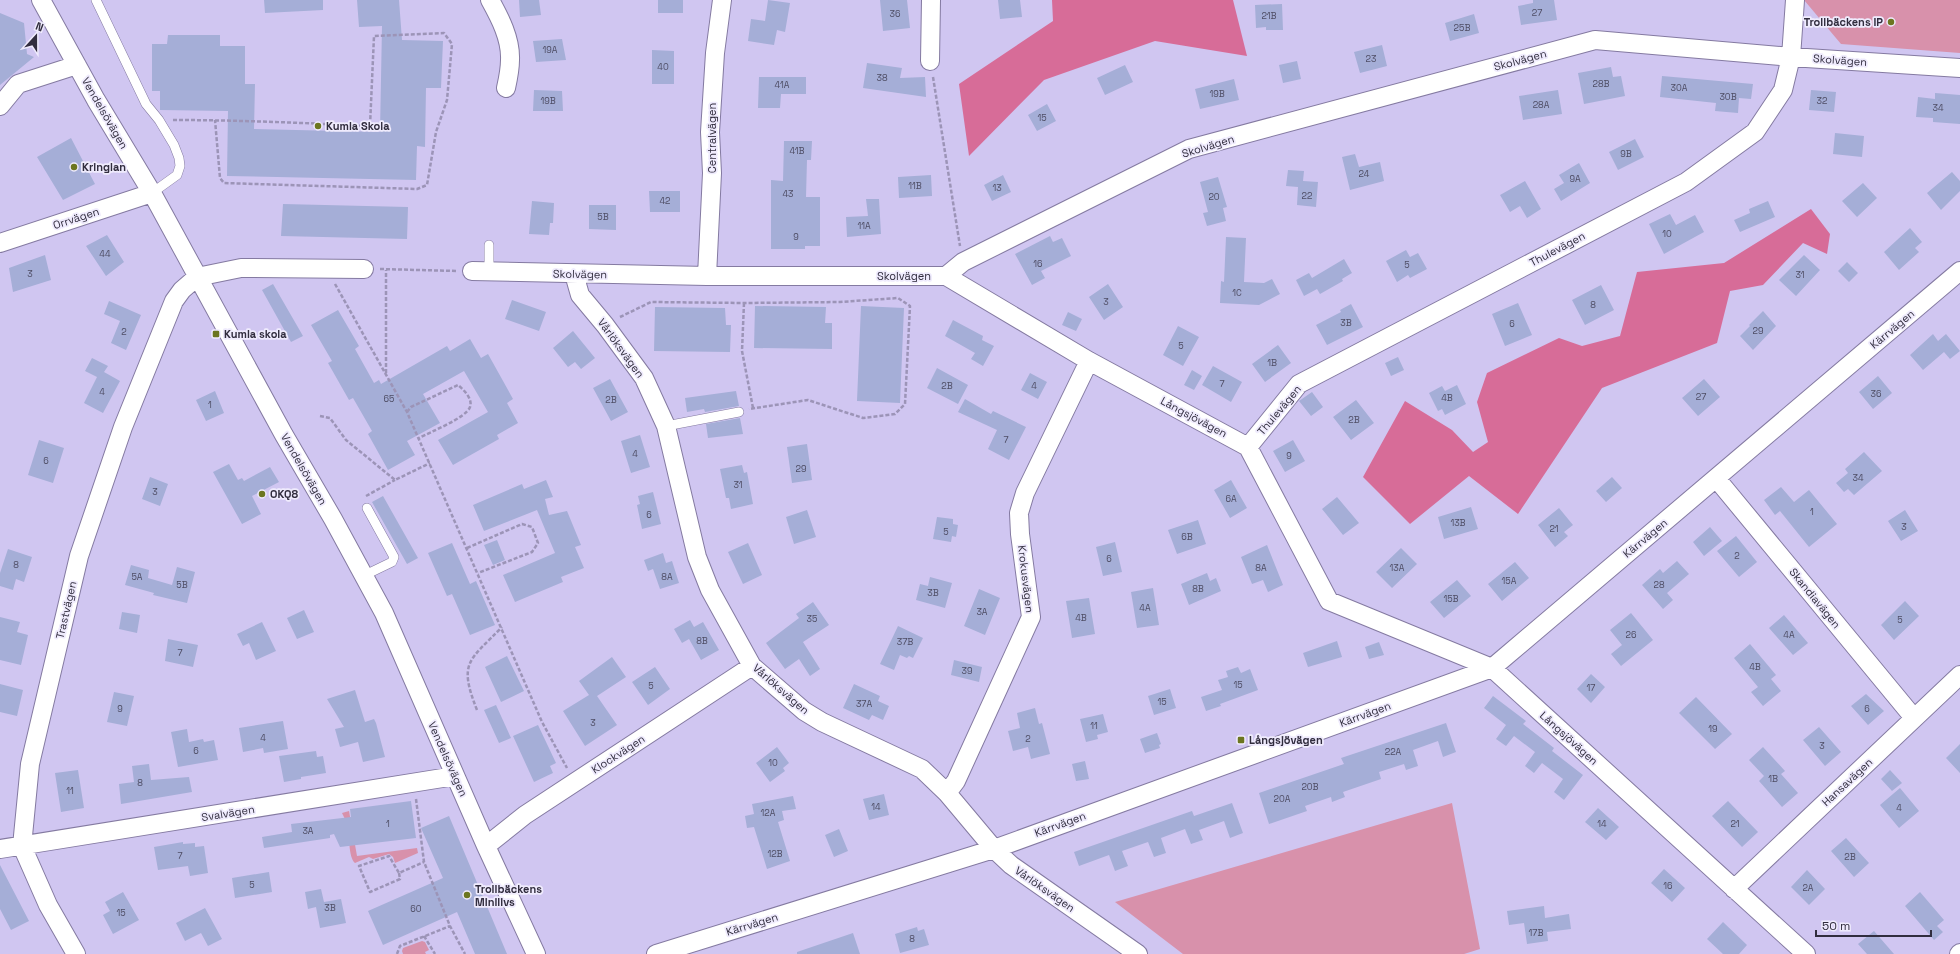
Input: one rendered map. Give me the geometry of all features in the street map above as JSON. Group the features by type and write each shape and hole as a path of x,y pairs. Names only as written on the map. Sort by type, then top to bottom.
{"street":[{"name":"Vendelsövägen","path":"41,0 152,193 387,620 486,846 536,954"},
{"path":"490,0 499,16 507,38 510,59 506,88"},
{"name":"Centralvägen","path":"707,276 712,172 711,124 715,53 722,0"},
{"path":"930,61 931,0"},
{"name":"Thulevägen","path":"1248,447 1299,384 1686,182 1755,132 1783,90 1790,57 1795,0"},
{"name":"Skolvägen","path":"480,271 707,276 946,276 963,262 1189,149 1595,40 1790,57 1960,68"},
{"path":"0,106 18,84 77,65"},
{"name":"Orrvägen","path":"0,243 152,193"},
{"path":"198,277 241,268 364,269"},
{"name":"Kärrvägen","path":"656,954 994,849 1492,668 1960,271"},
{"name":"Vårlöksvägen","path":"574,274 580,295 605,324 644,378 666,426 697,557 710,590 752,666 804,711 822,722 922,769 947,793 994,849 1011,865 1138,954"},
{"name":"Långsjövägen","path":"946,276 1089,361 1248,447 1329,601 1492,668 1806,954"},
{"name":"Trastvägen","path":"76,954 48,905 22,846 30,764 79,556 123,427 174,301 182,290 198,277"},
{"name":"Krokusvägen","path":"947,793 956,782 1031,617 1020,534 1019,512 1025,493 1089,361"},
{"name":"Skandiavägen","path":"1716,478 1914,718"},
{"name":"Klockvägen","path":"486,846 524,815 752,666"},
{"name":"Hansavägen","path":"1734,889 1960,675"},
{"name":"Svalvägen","path":"0,849 455,776"}],"lane":[{"path":"96,0 146,104 159,120 174,144 179,158 180,166 177,176 152,193"},
{"path":"480,271 488,245"},
{"path":"666,426 739,412"},
{"path":"363,576 392,562 394,557 367,508"}],"path":[{"path":"159,120 215,120 370,126 374,36 444,33 452,44 447,100 436,132 427,185 417,189 224,184 220,178 218,136 215,120"},
{"path":"930,61 963,262"},
{"path":"325,268 407,412 502,627 542,722 575,782"},
{"path":"364,269 480,271"},
{"path":"386,270 386,375"},
{"path":"605,324 651,302 840,302 898,298 910,306 905,404 895,414 863,418 808,400 753,408 739,412"},
{"path":"744,303 742,351 753,408"},
{"path":"407,412 411,407 458,385 464,390 471,401 470,407 465,414 419,438"},
{"path":"320,416 330,418 346,440 395,480"},
{"path":"367,508 364,497 430,463"},
{"path":"467,548 522,524 532,527 536,535 538,543 532,552 478,573"},
{"path":"477,710 468,681 467,670 469,663 502,627"},
{"path":"414,783 424,862 450,926 465,954"},
{"path":"389,856 399,873 400,879 370,892 359,866 389,856"},
{"path":"399,873 424,862"},
{"path":"397,954 400,946 450,926"},
{"path":"424,936 435,954"}],"shaded area":[{"path":"1052,0 1233,0 1247,56 1155,41 1044,80 969,156 959,84 1053,21"},
{"name":"Trollbäckens IP","path":"1804,0 1960,0 1960,53 1841,44"},
{"path":"1811,209 1830,234 1827,254 1803,243 1763,285 1730,291 1717,343 1602,388 1518,514 1469,476 1410,524 1363,477 1405,401 1452,430 1473,452 1488,442 1477,402 1487,373 1559,338 1582,346 1620,336 1637,272 1724,263"},
{"path":"1452,803 1480,949 1464,954 1183,954 1115,902"},
{"path":"349,811 357,856 417,848 418,853 395,863 393,857 389,854 373,859 369,857 355,863 351,856 348,829 342,813"},
{"path":"422,941 425,942 429,950 425,952 426,954 403,954 403,948"}],"building":[{"path":"264,0 323,0 323,10 265,13"},
{"path":"357,0 399,0 402,40 443,41 441,88 426,88 425,147 417,146 416,180 227,176 228,111 160,110 160,91 152,91 152,44 167,44 168,35 220,35 220,46 245,46 245,84 255,84 254,129 380,132 382,26 359,27"},
{"path":"519,0 539,0 541,15 520,17"},
{"path":"658,0 683,0 683,13 658,13"},
{"path":"768,0 790,3 785,32 777,30 774,45 748,41 751,19 765,21"},
{"path":"880,0 907,0 910,28 883,31"},
{"path":"998,0 1020,0 1022,17 1000,19"},
{"path":"1533,0 1554,0 1557,20 1521,25 1518,6 1533,3"},
{"path":"1282,4 1283,30 1266,30 1266,27 1256,28 1255,5"},
{"path":"0,13 24,23 27,54 34,57 0,85"},
{"path":"1474,14 1479,33 1450,41 1445,23"},
{"path":"562,39 566,60 536,62 533,41"},
{"path":"1382,45 1387,66 1360,73 1354,52"},
{"path":"652,50 674,51 674,84 652,84"},
{"path":"1297,61 1301,79 1283,83 1279,65"},
{"path":"867,63 902,68 900,78 925,77 926,97 863,88"},
{"path":"1125,65 1133,82 1105,95 1097,78"},
{"path":"1611,67 1613,77 1621,76 1625,96 1584,104 1578,73"},
{"path":"1662,76 1753,84 1751,99 1739,98 1738,113 1715,111 1716,103 1660,97"},
{"path":"759,77 806,77 806,94 781,94 780,108 758,108"},
{"path":"1234,79 1239,100 1200,109 1195,89"},
{"path":"534,90 562,91 563,111 533,111"},
{"path":"1558,90 1562,114 1523,120 1519,96"},
{"path":"1811,90 1836,92 1834,112 1809,110"},
{"path":"1935,93 1960,95 1960,124 1933,122 1933,118 1916,117 1918,97 1935,99"},
{"path":"1047,104 1056,121 1037,131 1028,115"},
{"path":"1835,133 1864,136 1862,157 1833,154"},
{"name":"Kringlan","path":"71,138 95,184 63,200 37,157"},
{"path":"1635,139 1644,157 1618,170 1609,152"},
{"path":"784,141 812,141 811,160 807,160 806,197 820,197 820,246 805,246 805,249 771,249 771,180 783,181"},
{"path":"1355,154 1359,167 1380,162 1384,181 1350,190 1342,157"},
{"path":"1579,163 1590,183 1561,201 1554,189 1564,183 1559,175"},
{"path":"1288,170 1304,171 1303,181 1318,182 1316,207 1297,205 1298,187 1286,186"},
{"path":"1952,172 1960,181 1960,191 1941,210 1927,193"},
{"path":"931,175 932,196 899,198 898,177"},
{"path":"1003,175 1011,192 992,201 984,185"},
{"path":"1218,177 1227,207 1223,208 1226,221 1207,226 1203,213 1208,212 1200,182"},
{"path":"1525,181 1541,209 1527,218 1520,206 1510,212 1500,195"},
{"path":"1863,183 1877,198 1857,217 1842,201"},
{"path":"649,191 680,191 680,212 650,212"},
{"path":"866,199 879,199 881,234 847,237 846,217 868,216"},
{"path":"532,201 554,203 553,223 550,223 549,235 529,234"},
{"path":"1768,201 1775,217 1740,232 1734,220 1750,213 1749,209"},
{"path":"283,204 408,207 407,239 281,236"},
{"path":"589,205 616,205 616,230 589,229"},
{"path":"1670,214 1676,225 1695,215 1704,232 1664,254 1649,224"},
{"path":"1910,228 1922,242 1915,248 1919,252 1899,270 1884,252"},
{"path":"107,235 124,262 106,276 86,246"},
{"path":"1050,236 1053,242 1062,238 1071,256 1041,271 1045,278 1032,285 1015,254"},
{"path":"1226,237 1246,238 1244,282 1264,283 1272,279 1280,294 1259,305 1220,303 1221,281 1224,282"},
{"path":"1406,250 1410,257 1418,253 1427,269 1410,278 1408,275 1397,282 1386,261"},
{"path":"45,255 51,280 13,292 9,268"},
{"path":"1804,255 1820,270 1796,296 1779,280"},
{"path":"1344,259 1352,273 1342,279 1343,281 1320,294 1317,289 1304,296 1296,280 1309,273 1312,278"},
{"path":"1847,262 1858,273 1849,282 1838,271"},
{"path":"273,284 303,336 291,342 262,290"},
{"path":"1108,284 1123,307 1104,320 1089,297"},
{"path":"1601,285 1614,310 1585,325 1572,300"},
{"path":"512,300 546,312 539,331 505,319"},
{"path":"109,301 141,315 126,350 111,343 120,321 104,314"},
{"path":"1518,303 1532,335 1505,346 1492,314"},
{"path":"1351,304 1363,327 1327,345 1316,325 1341,312 1340,310"},
{"path":"755,306 826,307 825,323 832,323 832,349 754,348"},
{"path":"861,306 904,308 900,403 857,401"},
{"path":"655,307 725,308 726,325 731,325 730,352 654,351"},
{"path":"338,310 359,346 355,349 374,383 379,380 381,384 447,346 450,351 470,339 481,358 488,354 513,399 507,403 518,423 497,435 499,439 453,465 438,440 488,412 464,371 423,394 440,423 407,441 415,455 388,470 368,434 372,431 353,398 349,400 328,363 332,361 311,325"},
{"path":"1763,311 1776,326 1753,350 1740,336"},
{"path":"1068,312 1082,319 1076,331 1062,325"},
{"path":"953,320 983,336 982,340 994,346 983,366 971,359 975,353 945,336"},
{"path":"1178,326 1199,337 1183,366 1163,355"},
{"path":"573,331 595,358 581,369 575,362 568,367 553,348"},
{"path":"1933,334 1938,341 1946,334 1960,351 1950,359 1944,352 1923,370 1910,355"},
{"path":"1278,345 1291,363 1265,382 1252,364"},
{"path":"1398,357 1404,370 1391,376 1385,363"},
{"path":"92,358 108,366 104,372 120,381 103,413 84,403 97,377 85,371"},
{"path":"1213,366 1242,382 1231,402 1202,385"},
{"path":"937,368 968,385 958,404 927,388"},
{"path":"1192,370 1202,376 1194,390 1184,385"},
{"path":"1030,373 1047,382 1038,399 1021,390"},
{"path":"1878,376 1892,393 1873,409 1859,392"},
{"path":"610,379 628,412 611,421 593,388"},
{"path":"1704,379 1720,397 1698,416 1682,398"},
{"path":"1457,385 1466,404 1445,415 1442,409 1438,411 1429,393 1442,386 1445,391"},
{"path":"215,391 224,413 206,421 196,400"},
{"path":"736,391 739,406 705,412 704,409 687,412 685,398"},
{"path":"1312,392 1323,407 1311,416 1299,401"},
{"path":"965,399 991,414 993,411 1026,427 1009,460 988,449 997,430 958,412"},
{"path":"1356,400 1374,423 1351,440 1333,417"},
{"path":"740,418 743,434 708,438 706,424"},
{"path":"640,435 650,467 631,473 621,441"},
{"path":"39,440 64,448 53,483 28,475"},
{"path":"1293,440 1305,461 1285,472 1273,451"},
{"path":"807,444 812,480 792,483 787,447"},
{"path":"1864,452 1882,471 1854,495 1848,489 1844,492 1836,483 1848,473 1845,469"},
{"path":"229,464 238,480 242,478 244,481 270,467 279,482 252,496 261,514 242,524 213,472"},
{"path":"742,465 744,473 747,472 753,504 731,509 729,498 726,498 720,469"},
{"path":"150,477 168,484 160,506 142,499"},
{"path":"1612,477 1622,488 1606,502 1596,491"},
{"path":"546,480 553,497 545,499 549,515 567,511 581,545 575,547 584,568 561,577 563,582 515,602 503,575 555,553 537,510 484,531 473,505 522,484 524,489"},
{"path":"1231,480 1247,508 1230,518 1214,490"},
{"path":"1781,487 1794,502 1809,490 1837,524 1809,547 1780,511 1775,515 1764,500"},
{"path":"653,492 661,524 642,529 637,505 640,504 638,496"},
{"path":"383,496 418,558 407,564 372,502"},
{"path":"1337,497 1359,523 1343,535 1322,509"},
{"path":"1471,507 1478,529 1444,539 1438,517"},
{"path":"1559,508 1573,525 1564,532 1568,536 1555,547 1538,525"},
{"path":"807,510 816,537 794,544 786,517"},
{"path":"1905,510 1918,531 1901,541 1888,521"},
{"path":"937,517 953,519 953,524 958,525 956,537 952,536 951,542 933,539"},
{"path":"1198,520 1206,544 1177,554 1168,530"},
{"path":"1710,527 1722,541 1704,556 1693,542"},
{"path":"1736,536 1757,562 1739,577 1717,551"},
{"path":"497,540 505,560 493,565 484,545"},
{"path":"1115,542 1122,572 1103,576 1096,547"},
{"path":"452,543 470,584 476,581 495,625 470,635 452,594 447,596 428,553"},
{"path":"748,543 762,575 743,584 728,552"},
{"path":"1267,545 1283,585 1268,592 1263,580 1252,584 1241,557"},
{"path":"1401,548 1417,564 1392,588 1376,572"},
{"path":"8,549 32,557 24,582 16,579 13,590 0,586 0,573"},
{"path":"663,553 666,563 672,561 679,583 660,589 653,569 648,571 644,560"},
{"path":"1677,561 1689,574 1667,593 1673,600 1663,609 1642,585 1660,569 1663,573"},
{"path":"1515,562 1529,578 1502,601 1488,584"},
{"path":"131,565 149,570 148,578 172,585 177,567 195,572 187,603 153,595 154,593 125,585"},
{"path":"1207,573 1210,581 1216,578 1221,591 1189,605 1181,584"},
{"path":"930,577 952,583 945,608 916,600 920,584 928,586"},
{"path":"1457,580 1471,596 1444,618 1430,602"},
{"path":"1153,588 1159,625 1137,628 1131,592"},
{"path":"979,589 1000,598 985,635 964,626"},
{"path":"1089,598 1095,634 1072,638 1066,601"},
{"path":"1905,601 1919,616 1894,640 1881,625"},
{"path":"813,602 829,625 803,642 820,669 810,676 799,659 785,669 766,643 799,618 796,614"},
{"path":"304,610 314,632 297,639 287,618"},
{"path":"122,612 140,615 137,633 119,629"},
{"path":"1631,613 1653,640 1621,666 1611,654 1622,645 1610,630"},
{"path":"1784,615 1808,643 1793,655 1769,628"},
{"path":"0,617 20,622 17,632 28,635 21,665 0,660"},
{"path":"690,620 694,627 703,622 719,650 701,660 689,639 682,643 674,629"},
{"path":"262,622 276,651 256,660 249,643 243,646 237,634"},
{"path":"898,626 923,638 913,658 909,656 907,658 900,655 894,670 880,664"},
{"path":"168,639 198,645 193,667 165,661"},
{"path":"1337,641 1342,657 1308,667 1303,653"},
{"path":"1379,642 1384,655 1369,659 1365,647"},
{"path":"1750,644 1776,675 1771,679 1781,691 1763,706 1751,692 1758,687 1734,658"},
{"path":"507,656 524,691 501,702 485,667"},
{"path":"612,657 626,677 597,696 617,725 585,746 563,711 589,695 579,681"},
{"path":"954,660 982,667 979,682 951,675"},
{"path":"655,667 670,689 648,705 632,682"},
{"path":"1238,667 1241,673 1250,669 1258,690 1220,704 1221,706 1206,711 1201,697 1222,690 1218,680 1228,677 1226,671"},
{"path":"1591,674 1605,687 1591,703 1577,689"},
{"path":"0,684 23,690 17,716 0,712"},
{"path":"854,684 880,696 878,701 889,706 883,720 872,715 869,720 843,708"},
{"path":"1170,689 1176,708 1154,715 1148,696"},
{"path":"355,690 365,722 374,719 376,723 385,757 363,762 358,742 340,747 335,729 344,727 327,699"},
{"path":"114,692 134,696 127,726 107,722"},
{"path":"1866,694 1884,711 1868,725 1851,706"},
{"path":"1493,696 1526,721 1523,724 1554,748 1552,751 1583,775 1564,800 1554,792 1563,779 1542,763 1534,773 1525,766 1535,752 1514,736 1506,746 1496,739 1506,725 1484,708"},
{"path":"1696,697 1732,734 1715,749 1679,713"},
{"path":"496,705 511,738 499,743 484,710"},
{"path":"1035,708 1039,724 1042,723 1050,754 1031,759 1028,747 1013,751 1008,731 1020,728 1017,713"},
{"path":"1103,714 1108,732 1097,735 1098,739 1086,742 1080,719"},
{"path":"283,721 288,749 264,753 263,748 243,752 239,728"},
{"path":"1446,723 1456,752 1443,757 1438,741 1413,750 1418,766 1406,770 1404,764 1379,772 1381,779 1343,792 1345,797 1332,802 1331,797 1305,806 1307,811 1269,824 1259,793 1344,764 1341,758"},
{"path":"538,725 556,763 550,766 553,773 534,782 513,736"},
{"path":"1819,727 1841,752 1825,766 1803,740"},
{"path":"187,729 189,742 203,739 204,742 214,740 218,760 178,767 171,732"},
{"path":"1157,733 1161,744 1159,745 1160,748 1145,753 1140,739"},
{"path":"1960,744 1960,773 1946,758"},
{"path":"777,747 789,763 783,768 785,771 770,782 756,763"},
{"path":"1763,747 1785,771 1781,774 1798,793 1782,807 1759,781 1764,776 1749,760"},
{"path":"316,751 317,757 323,756 326,773 301,777 301,779 284,782 279,756"},
{"path":"1085,761 1089,779 1076,781 1072,764"},
{"path":"149,764 151,780 189,777 192,792 121,804 119,784 134,782 132,766"},
{"path":"78,770 84,808 61,812 55,773"},
{"path":"1890,770 1902,783 1892,791 1881,779"},
{"path":"1900,788 1919,811 1899,828 1880,805"},
{"path":"884,794 889,815 869,820 863,799"},
{"path":"793,796 796,809 782,811 784,820 778,822 790,861 767,869 754,827 747,828 745,816 754,814 752,804"},
{"path":"411,801 416,838 340,847 334,834 330,835 330,838 264,848 262,837 292,832 291,824 351,817 350,809"},
{"path":"1728,801 1758,832 1742,847 1712,816"},
{"path":"1232,803 1243,833 1230,838 1224,821 1199,830 1203,840 1191,844 1185,829 1161,838 1166,853 1154,857 1148,842 1122,851 1128,866 1115,871 1109,855 1079,866 1074,852 1192,811 1194,816"},
{"path":"1598,808 1619,827 1606,840 1585,822"},
{"path":"449,816 507,954 475,954 457,912 383,945 368,911 443,878 421,828"},
{"path":"839,829 848,851 834,857 825,835"},
{"path":"1846,838 1869,863 1854,877 1831,851"},
{"path":"183,842 183,844 195,843 195,847 204,846 208,873 190,876 188,866 158,870 154,847"},
{"path":"0,865 29,921 11,930 0,909"},
{"path":"1664,869 1685,888 1672,902 1651,883"},
{"path":"1807,870 1825,889 1809,905 1791,887"},
{"path":"269,872 272,892 235,898 232,878"},
{"path":"321,889 324,902 341,899 346,923 320,928 316,907 308,909 305,892"},
{"path":"123,892 139,920 113,934 103,915 110,911 105,902"},
{"path":"1920,892 1944,920 1937,926 1943,932 1934,940 1905,906"},
{"path":"1544,906 1545,918 1569,914 1571,929 1547,932 1548,941 1527,944 1524,923 1509,925 1507,911"},
{"path":"205,908 222,939 208,946 201,933 185,941 176,923"},
{"path":"1723,922 1747,945 1739,954 1723,954 1707,939"},
{"path":"917,927 918,931 924,929 929,945 900,953 895,934"},
{"path":"1874,931 1894,954 1867,954 1858,944"},
{"path":"853,933 860,954 797,954 797,952"}],"place":[{"name":"Trollbäckens IP","path":"1891,22"},
{"name":"Kumla Skola","path":"318,126"},
{"name":"Kringlan","path":"74,167"},
{"name":"Kumla skola","path":"216,334"},
{"name":"OKQ8","path":"262,494"},
{"name":"Långsjövägen","path":"1241,740"},
{"name":"Trollbäckens Minilivs","path":"467,895"}]}
